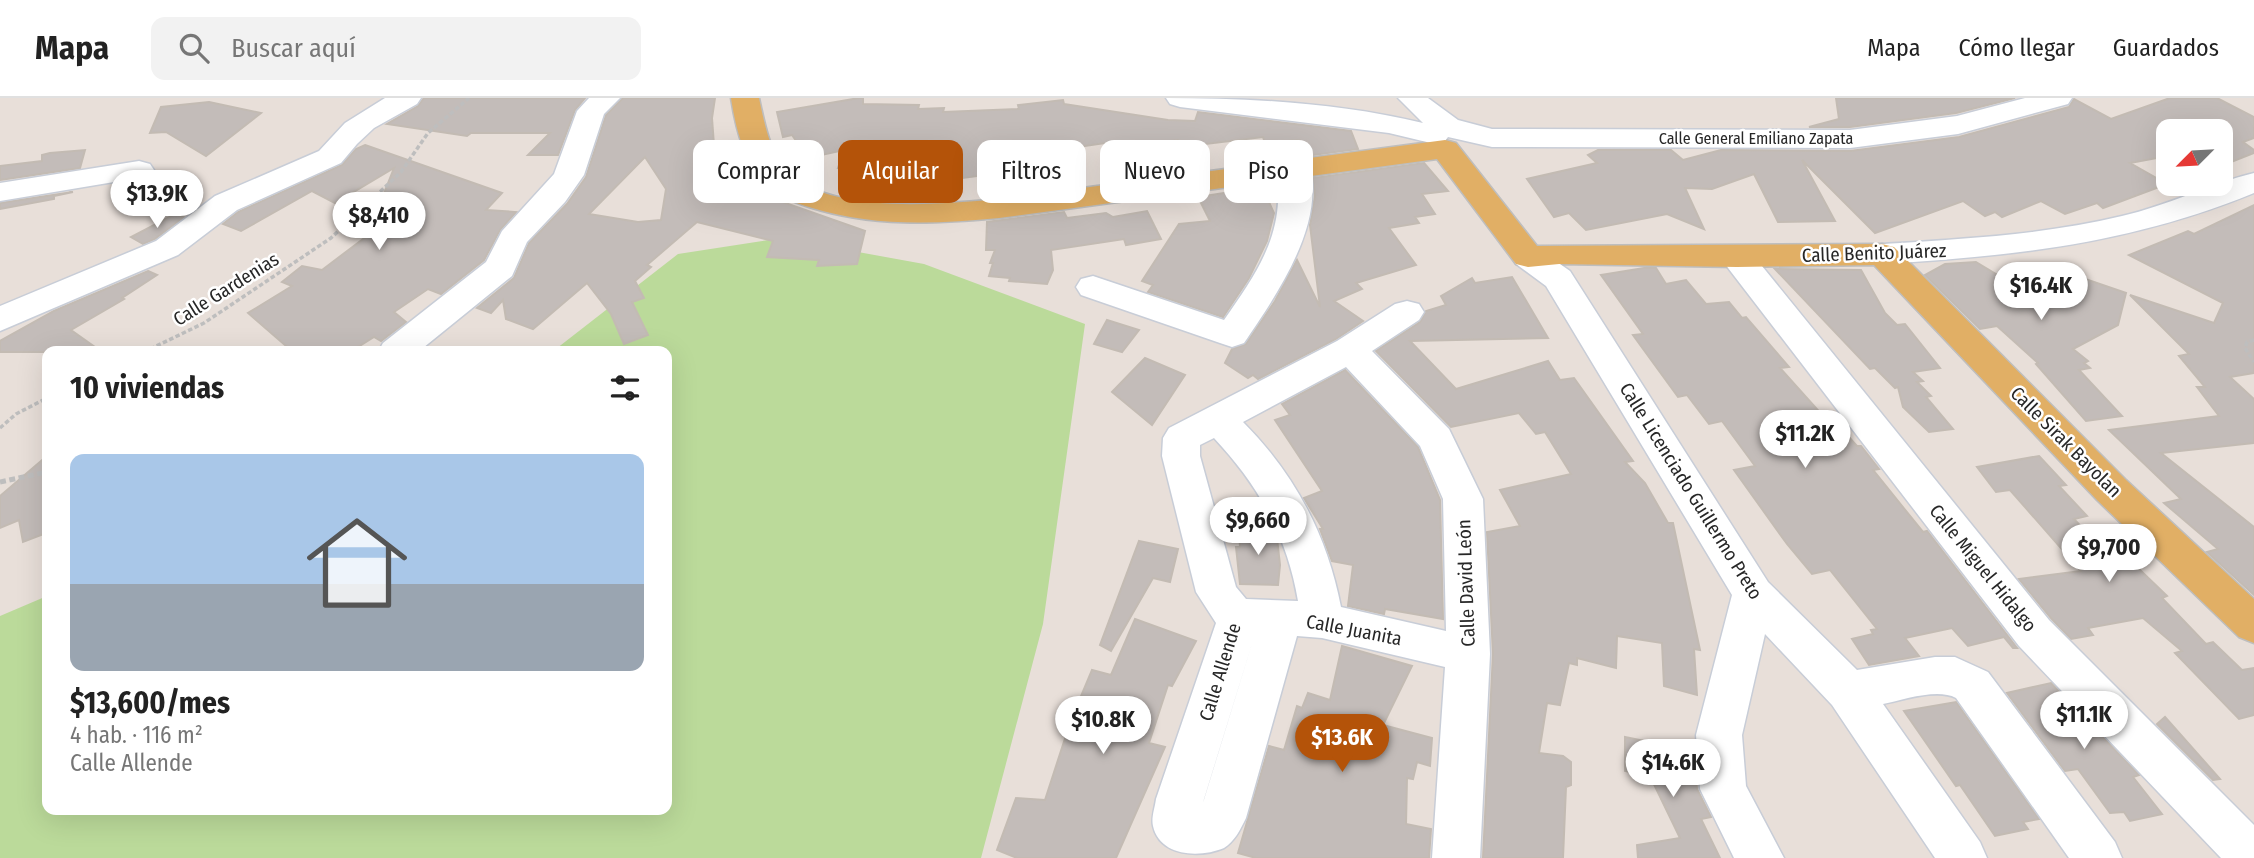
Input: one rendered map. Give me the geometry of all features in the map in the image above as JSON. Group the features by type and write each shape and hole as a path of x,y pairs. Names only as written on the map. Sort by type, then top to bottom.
{"main road":[{"path":"746,98 748,113 766,166 783,184 843,208 875,213 915,214 1024,205 1224,172"},
{"path":"1313,158 1455,136"},
{"name":"Calle Licenciado Guillermo Preto","path":"1455,136 1548,263"},
{"name":"Calle Benito Juárez","path":"1548,263 1882,254"},
{"name":"Calle Sirak Bayolan","path":"1882,254 2090,467 2254,625"}],"street":[{"path":"0,319 167,248 226,203 330,157 339,142 355,128 407,98"},
{"path":"402,346 500,268 513,238 569,175 591,111 606,98"},
{"name":"Calle General Emiliano Zapata","path":"1180,98 1389,124 1455,136 1850,139 1958,125 2058,98"},
{"name":"Calle Licenciado Guillermo Preto","path":"1412,98 1455,136"},
{"path":"0,192 139,170"},
{"name":"Calle Benito Juárez","path":"1882,254 1966,249 2081,235 2159,216 2254,182"},
{"path":"1093,287 1232,335 1280,262 1294,218 1293,203"},
{"name":"Calle Miguel Hidalgo","path":"1737,257 2034,633 2254,858"},
{"name":"Calle Licenciado Guillermo Preto","path":"1548,263 1753,594 1848,691 1963,858"},
{"name":"Calle Allende","path":"1281,618 1228,609 1217,592 1181,456 1182,438 1349,350 1407,312"},
{"name":"Calle David León","path":"1349,350 1436,439 1463,499 1468,654 1455,858"},
{"path":"1219,420 1269,475 1290,508 1305,543 1316,580 1281,618"},
{"path":"1753,594 1719,735 1723,789 1760,858"},
{"name":"Calle Juanita","path":"1281,618 1468,654"},
{"path":"1848,691 1936,676 1955,676 1972,685 2098,858"}],"path":[{"name":"Calle Gardenias","path":"156,346 204,323 331,238 401,172 428,133 469,98"},
{"path":"2254,340 2247,342 2245,348 2254,362"},
{"path":"0,428 16,414 42,401"},
{"path":"0,482 42,473"}],"green space":[{"path":"781,238 924,264 1085,324 1043,624 981,858 0,858 0,616 42,598 42,815 672,815 672,346 560,346 678,254"}],"building":[{"path":"424,98 585,98 575,110 558,155 528,155 550,133 471,133 467,136 387,124 418,106"},
{"path":"623,98 715,98 712,118 714,140 693,140 693,203 786,203 865,231 857,264 817,266 819,260 767,257 773,241 697,222 647,265 651,267 635,281 644,298 632,302 648,335 624,344 611,314 587,283 533,329 506,319 503,300 491,313 477,308 514,278 529,243 567,204 586,177 606,115","holes":["645,157 666,189 661,220 638,222 589,214"]},
{"path":"859,98 863,98 863,104 919,105 918,109 944,108 943,112 1019,109 1018,105 1063,100 1064,104 1168,120 1195,121 1198,112 1351,131 1358,149 1313,155 1313,140 1264,140 1263,137 1210,143 1210,140 1100,140 1100,144 1086,146 1086,140 977,140 977,176 963,178 963,140 838,140 838,151 824,154 824,140 795,140 792,135 783,137 777,112"},
{"path":"1836,98 2015,98 1956,113 1850,127 1809,127 1839,119"},
{"path":"2170,98 2217,98 2254,117 2254,138 2243,142 2254,150 2254,153 2233,161 2233,119 2156,119 2156,158 2130,163 2156,178 2156,188 2103,208 2097,203 2065,214 2041,201 2002,217 1995,212 1985,216 1963,201 1875,233 1802,160 1835,221 1778,222 1754,174 1712,189 1685,188 1704,229 1667,214 1586,230 1569,213 1554,217 1527,179 1597,163 1588,155 1598,150 1671,150 1683,160 1721,150 1850,151 1959,137 2069,107 2074,99 2111,119"},
{"path":"209,102 261,113 206,156 166,132 150,133 161,107"},
{"path":"365,145 502,193 486,210 516,212 500,230 484,260 441,294 428,289 394,312 406,322 381,341 374,337 360,346 286,346 248,313 292,286 282,282 302,266 322,270 367,236 394,168 335,203 312,191 241,231 223,224 238,212 342,165 356,149"},
{"path":"85,150 80,168 0,180 0,166 42,161 42,155 50,153"},
{"path":"1424,163 1448,191 1422,194 1435,214 1415,217 1419,223 1389,228 1416,265 1356,283 1362,289 1334,301 1363,321 1336,339 1258,379 1253,375 1248,378 1225,363 1232,349 1246,344 1275,301 1297,260 1320,307 1310,225 1315,196 1313,178"},
{"path":"73,192 54,196 54,199 0,209 0,203"},
{"path":"1224,193 1224,203 1269,203 1274,213 1267,241 1249,278 1223,317 1148,292 1153,285 1142,281 1179,224 1210,221 1201,203 1210,203 1210,195"},
{"path":"2254,205 2254,373 2230,377 2254,399 2254,443 2161,453 2254,527 2254,595 2207,552 2218,549 2164,503 2181,499 2109,430 2219,416 2197,387 2205,387 2179,356 2189,354 2130,295 2214,323 2223,303 2129,255 2188,231 2194,234"},
{"path":"1147,211 1161,239 1126,245 1124,239 1051,250 1053,270 1047,284 1009,281 1010,278 989,276 995,250 986,250 987,222 1064,212 1067,218 1106,213 1113,217"},
{"path":"175,214 184,217 155,239 143,244 131,237"},
{"path":"1976,262 2016,286 2031,268 2058,282 2062,271 2126,293 2118,325 2073,349 2088,361 2084,363 2090,368 2079,370 2122,416 2086,421 2036,364 2038,363 1997,326 1980,329 1925,275 1945,264"},
{"path":"1656,268 1666,284 1686,280 1706,304 1729,302 1742,318 1746,317 1789,367 1780,368 1832,426 1838,425 1857,446 1861,446 1879,469 1873,470 1923,532 1927,531 2017,648 2013,648 2004,637 1968,646 1952,628 1905,638 1919,656 1869,665 1852,639 1873,634 1871,630 1877,629 1830,570 1812,574 1787,544 1734,470 1755,466 1722,421 1709,424 1687,395 1678,397 1633,335 1643,334 1601,275"},
{"path":"1775,269 1861,270 1885,313 1897,325 1905,324 1940,368 1913,372 1923,381 1917,382 1931,396 1926,397 1953,429 1929,432 1903,407 1898,387 1895,388 1875,368 1870,369"},
{"path":"148,271 157,275 122,298 124,299 71,330 94,346 42,346 42,352 0,352 0,341 54,311"},
{"path":"1512,277 1548,338 1410,341 1456,389 1548,361 1560,380 1574,378 1633,461 1625,462 1645,483 1668,523 1673,523 1700,650 1694,649 1697,695 1664,686 1662,643 1617,636 1616,668 1577,658 1577,665 1569,663 1560,705 1547,703 1539,753 1563,756 1571,762 1571,785 1566,787 1563,858 1483,858 1493,654 1487,532 1520,526 1500,490 1571,474 1545,432 1536,434 1519,413 1451,427 1376,351 1420,322 1426,311 1446,305 1441,296 1472,278 1475,283"},
{"path":"1107,320 1139,330 1122,352 1094,344"},
{"path":"1145,358 1185,375 1152,425 1112,392"},
{"path":"1345,370 1418,447 1440,500 1443,619 1385,609 1384,614 1348,606 1353,565 1332,561 1320,529 1323,529 1304,498 1322,491 1275,420 1290,415 1282,404"},
{"path":"2039,456 2066,485 2059,486 2087,516 2074,519 2121,569 2136,566 2167,596 2162,598 2206,644 2213,642 2242,670 2254,668 2254,715 2239,719 2175,653 2182,651 2143,618 2088,628 2093,635 2071,639 2051,618 2019,579 2081,571 2010,490 1996,492 1977,467"},
{"path":"42,460 42,535 23,542 19,520 0,528 0,496"},
{"path":"1239,529 1273,529 1277,538 1280,565 1278,585 1240,584 1236,547 1240,547"},
{"path":"1139,541 1178,549 1170,582 1153,578 1111,651 1100,645"},
{"path":"1135,619 1196,641 1172,686 1168,685 1149,743 1165,747 1116,858 1017,858 997,850 1016,798 1045,800 1071,720 1092,670 1111,675"},
{"path":"1342,646 1412,666 1383,725 1432,738 1430,766 1417,762 1413,779 1407,778 1406,824 1431,829 1429,858 1256,858 1238,853 1269,746 1284,750 1297,706 1302,708 1308,693 1330,700"},
{"path":"2051,683 2139,775 2133,777 2162,814 2130,821 2124,812 2110,813 2078,769 2065,771 2007,693"},
{"path":"1956,702 2039,819 2023,822 2028,829 1995,836 1960,785 1956,786 1904,711"},
{"path":"2165,717 2220,779 2213,780 2157,724"},
{"path":"1625,737 1694,751 1697,789 1711,817 1701,819 1720,858 1638,858 1637,845 1680,838 1650,776 1625,771"}]}
